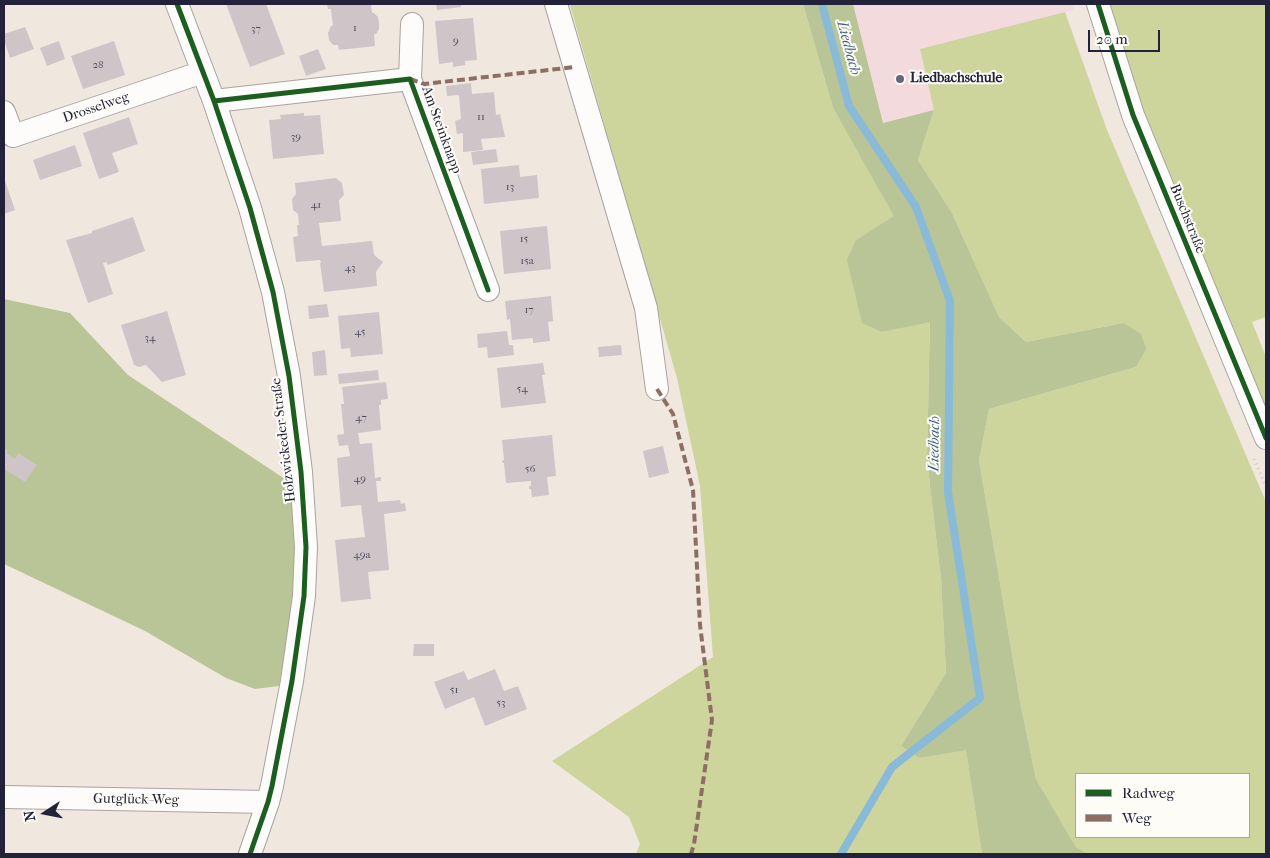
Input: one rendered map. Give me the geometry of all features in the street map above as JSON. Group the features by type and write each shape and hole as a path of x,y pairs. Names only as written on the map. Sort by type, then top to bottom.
{"street":[{"name":"Holzwickeder Straße","path":"177,4 214,101 250,208 273,292 289,376 302,482 306,547 304,596 290,689 268,802 250,854"},
{"path":"556,4 646,308 657,389"},
{"name":"Buschstraße","path":"1098,4 1133,115 1266,438"},
{"name":"Am Steinknapp","path":"412,24 410,79 488,290"},
{"name":"Drosselweg","path":"4,112 13,136 203,72"},
{"name":"Am Steinknapp","path":"214,101 410,79"},
{"name":"Gutglück-Weg","path":"4,797 268,802"}],"shaded area":[{"name":"Liedbachschule","path":"853,4 1072,4 1074,10 920,49 934,110 883,123"}],"green space":[{"path":"803,4 833,108 895,216 856,240 882,332 930,321 927,460 941,579 946,673 901,746 919,758 966,749 982,854 636,854 640,844 629,817 552,761 713,657 700,486 677,378 570,5"},
{"path":"803,4 853,4 883,123 934,110 918,160 952,213 999,317 1026,342 1123,323 1141,334 1146,349 1136,367 989,409 979,460 1020,701 1036,779 1076,847 1088,854 982,854 966,750 919,758 901,746 946,673 941,579 927,460 930,322 882,332 862,323 847,260 856,240 894,216 833,108"},
{"path":"1109,4 1266,4 1266,317 1252,322 1266,357 1266,412 1142,111"},
{"path":"1065,12 1107,130 1266,502 1266,854 1088,854 1076,847 1036,779 1020,701 979,460 989,409 1136,367 1123,323 1026,342 999,317 952,213 918,160 934,110 920,49"},
{"path":"4,299 70,313 128,375 291,483 296,541 294,601 279,686 255,689 226,678 145,631 4,564"}],"building":[{"path":"226,4 266,4 285,54 250,67"},
{"path":"327,4 371,4 372,13 378,17 379,23 379,29 374,34 375,46 339,50 338,45 333,45 329,40 328,33 331,26 333,26 331,9 328,9"},
{"path":"436,4 461,4 461,7 437,10"},
{"path":"473,18 477,60 465,61 465,65 453,67 453,62 439,64 435,21"},
{"path":"25,27 34,49 10,58 4,34"},
{"path":"59,41 65,59 47,66 40,48"},
{"path":"114,41 125,75 83,89 71,56"},
{"path":"318,49 326,69 306,76 299,56"},
{"path":"471,83 472,94 494,92 496,115 500,114 505,137 481,139 483,150 463,152 463,133 457,134 455,121 461,119 459,95 447,96 446,86"},
{"path":"304,113 304,116 320,115 324,154 273,159 269,120 281,119 280,115"},
{"path":"129,117 138,144 112,153 119,172 99,179 83,133"},
{"path":"75,145 82,166 40,180 33,160"},
{"path":"496,149 498,162 473,165 471,152"},
{"path":"519,165 520,177 537,175 539,198 484,204 481,169"},
{"path":"4,178 15,210 4,214"},
{"path":"336,178 342,183 344,195 339,200 341,221 319,223 322,246 372,241 374,255 383,262 376,272 377,286 324,292 320,260 296,262 293,237 298,236 297,225 299,225 298,214 293,210 292,199 296,194 295,183"},
{"path":"133,217 145,251 108,265 106,262 103,263 113,294 88,303 66,240 92,233 92,231"},
{"path":"547,226 551,269 504,274 500,231"},
{"path":"551,296 553,321 548,322 550,341 533,343 533,338 512,340 510,319 507,320 505,301"},
{"path":"327,304 329,317 309,319 308,306"},
{"path":"167,311 186,375 162,382 146,365 139,367 134,365 121,325"},
{"path":"379,312 383,354 351,357 350,348 341,349 338,316"},
{"path":"507,331 509,345 513,345 514,355 488,358 487,347 478,348 477,334"},
{"path":"621,345 622,355 599,357 598,347"},
{"path":"325,350 327,375 314,376 312,352"},
{"path":"543,363 545,375 542,375 546,403 501,408 497,368"},
{"path":"378,370 379,380 339,384 338,374"},
{"path":"386,382 388,399 381,400 381,405 379,405 381,430 358,433 360,444 372,443 375,478 381,477 381,481 376,481 378,502 400,500 401,504 405,503 406,511 384,514 389,570 368,572 371,599 341,602 335,540 365,537 361,505 341,507 337,458 350,456 348,445 339,446 337,435 344,434 341,404 344,404 342,387"},
{"path":"552,435 556,476 547,477 549,495 532,497 531,489 529,489 531,481 506,483 504,463 502,461 504,460 502,440"},
{"path":"663,446 669,473 649,478 643,451"},
{"path":"4,448 8,451 6,453 15,459 18,453 37,465 25,482 4,469"},
{"path":"414,644 434,644 434,656 413,656"},
{"path":"495,669 504,691 518,686 527,709 485,726 474,697 445,709 434,682 464,671 468,680"}],"waterway":[{"name":"Liedbach","path":"822,4 849,106 916,207 950,301 948,492 980,698 892,767 841,854"}],"marked path":[{"path":"410,79 424,84 575,67"},
{"path":"657,389 673,414 693,490 700,625 712,720 691,854"}],"cycle path":[{"path":"177,4 214,101 250,208 273,292 289,376 301,472 306,547 304,596 292,681 272,786 250,854"},
{"path":"1098,4 1133,115 1266,438"},
{"path":"214,101 410,79 488,290"}],"place":[{"name":"Liedbachschule","path":"900,79"}]}
